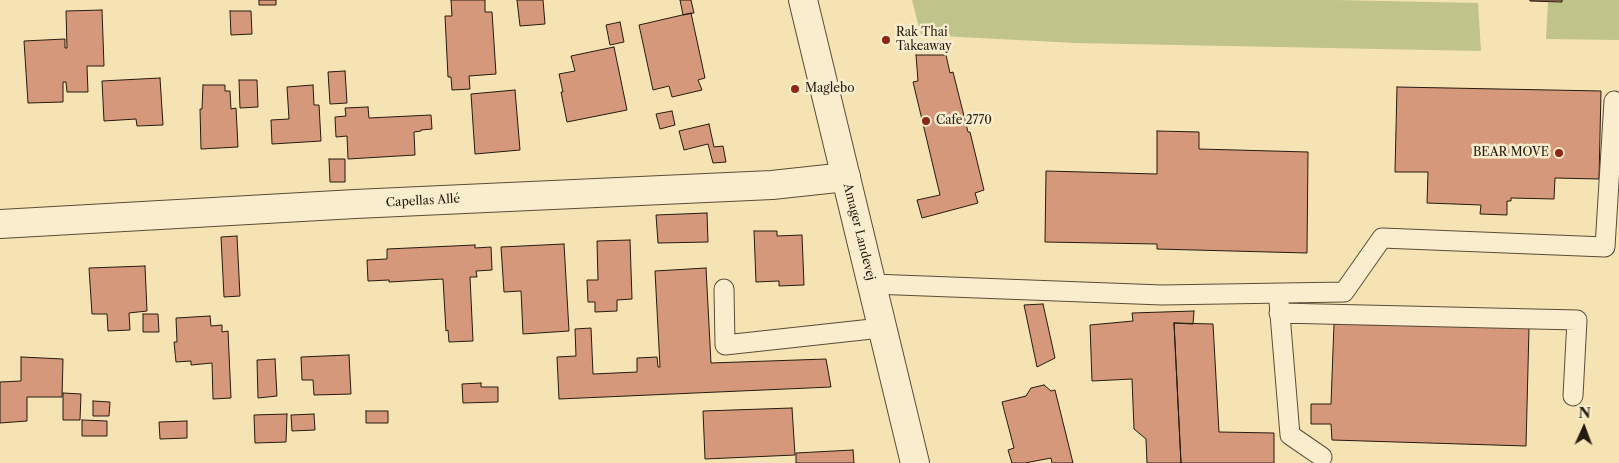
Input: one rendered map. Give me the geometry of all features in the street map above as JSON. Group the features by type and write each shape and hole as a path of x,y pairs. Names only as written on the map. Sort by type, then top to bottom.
{"street":[{"name":"Amager Landevej","path":"803,0 915,463"},
{"name":"Capellas Allé","path":"0,224 495,197 772,185 846,176"}],"lane":[{"path":"872,284 1162,295 1344,292 1382,238 1604,247 1614,101"},
{"path":"724,289 725,344 881,328"},
{"path":"1278,293 1290,435 1322,456"},
{"path":"1279,313 1577,320 1573,396"}],"green space":[{"path":"912,0 1336,0 1478,3 1481,51 1076,43 921,35"},
{"path":"1562,0 1619,0 1619,40 1546,39 1548,1 1562,2"}],"building":[{"path":"259,0 276,0 276,5 259,5"},
{"path":"451,0 485,0 485,12 492,12 496,74 469,76 470,89 452,90 451,77 448,77 445,16 452,16"},
{"path":"517,0 543,0 545,24 520,26"},
{"path":"680,0 691,0 694,13 683,15"},
{"path":"1562,0 1562,2 1530,1"},
{"path":"102,10 104,66 87,66 88,92 67,92 66,82 63,82 63,102 28,103 24,41 65,39 65,48 67,48 66,11"},
{"path":"230,11 251,11 252,34 231,35"},
{"path":"691,13 705,78 698,80 702,90 672,97 669,86 653,90 639,25"},
{"path":"620,22 624,42 610,45 606,25"},
{"path":"614,47 627,110 567,122 559,74 575,71 571,56"},
{"path":"916,55 946,55 950,73 953,72 968,132 970,132 984,190 975,193 978,203 922,218 917,200 940,195 913,82 918,81"},
{"path":"345,71 347,103 330,104 328,72"},
{"path":"160,78 163,125 137,126 136,119 104,121 102,81"},
{"path":"239,80 257,80 258,107 240,108"},
{"path":"203,85 225,85 225,91 230,91 231,109 236,108 238,147 201,149 200,109 202,109"},
{"path":"313,85 314,105 319,105 321,141 272,144 271,120 289,119 287,87"},
{"path":"1397,87 1601,91 1599,179 1555,178 1554,199 1511,198 1511,201 1507,201 1507,215 1480,214 1481,205 1427,203 1428,172 1395,172"},
{"path":"515,90 520,150 475,154 471,94"},
{"path":"368,107 369,118 431,115 432,129 414,132 415,155 348,159 347,136 336,137 335,117 346,116 345,108"},
{"path":"672,111 675,125 660,129 656,114"},
{"path":"709,124 714,147 723,146 726,162 713,163 708,144 684,150 679,131"},
{"path":"1157,131 1199,132 1199,149 1308,152 1307,253 1157,249 1157,244 1045,242 1046,171 1157,174"},
{"path":"329,159 345,159 345,182 330,182"},
{"path":"707,213 708,242 658,243 656,215"},
{"path":"754,231 777,231 777,236 802,235 804,285 779,286 779,281 756,282"},
{"path":"237,236 240,296 224,297 221,237"},
{"path":"630,240 632,299 617,300 617,311 595,312 595,302 588,302 587,280 598,280 597,241"},
{"path":"564,244 569,331 523,334 521,291 504,292 501,247"},
{"path":"475,245 475,248 491,247 492,270 476,271 477,277 470,277 473,341 449,342 448,330 446,331 443,279 389,282 389,280 368,281 367,260 387,259 387,249"},
{"path":"145,266 147,311 129,313 130,330 108,331 107,314 92,314 89,268"},
{"path":"706,268 711,363 826,359 831,387 559,399 557,357 576,356 575,329 591,328 593,374 637,372 637,358 657,357 658,367 660,367 655,271"},
{"path":"1043,304 1055,358 1037,367 1024,305"},
{"path":"1194,311 1193,324 1174,323 1181,463 1147,463 1146,439 1134,429 1132,379 1092,381 1090,325 1133,321 1132,313"},
{"path":"143,314 158,314 159,332 143,332"},
{"path":"210,316 211,326 222,325 222,332 228,331 231,398 213,399 212,363 191,365 191,361 176,362 174,342 177,342 176,318"},
{"path":"1174,323 1213,324 1219,432 1274,433 1274,463 1181,463"},
{"path":"1334,324 1529,328 1526,446 1332,440 1331,424 1311,424 1311,404 1331,404"},
{"path":"349,355 351,394 314,395 313,380 302,380 301,357"},
{"path":"21,357 63,359 62,397 27,397 27,421 0,423 0,382 21,381"},
{"path":"275,359 277,396 258,398 257,360"},
{"path":"481,383 481,387 498,387 498,402 463,403 462,384"},
{"path":"1044,385 1051,391 1055,390 1073,463 1052,463 1051,458 1025,463 1012,463 1008,450 1014,448 1002,402 1026,396 1031,388"},
{"path":"63,393 81,394 80,420 63,420"},
{"path":"93,401 110,402 109,416 93,416"},
{"path":"792,408 795,455 705,459 703,411"},
{"path":"366,411 388,411 388,423 366,423"},
{"path":"287,414 286,442 255,443 254,415"},
{"path":"314,414 315,430 292,431 291,415"},
{"path":"82,420 107,421 107,436 82,436"},
{"path":"187,421 187,438 160,439 159,422"},
{"path":"853,450 854,463 796,463 796,453"}],"place":[{"name":"Rak Thai Takeaway","path":"886,40"},
{"name":"Maglebo","path":"795,89"},
{"name":"Cafe 2770","path":"926,121"},
{"name":"BEAR MOVE","path":"1559,153"}]}
